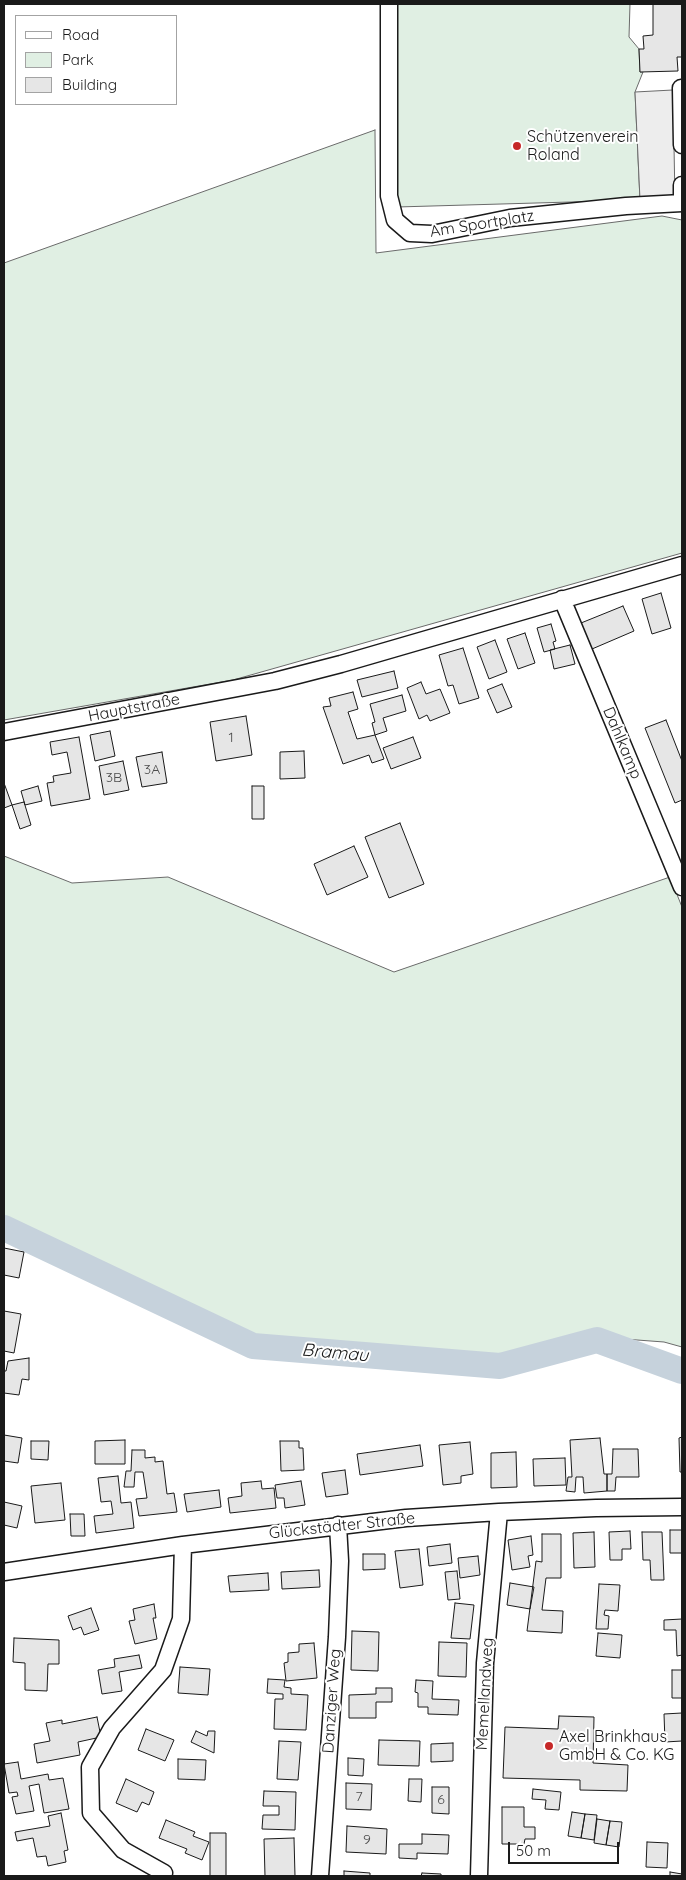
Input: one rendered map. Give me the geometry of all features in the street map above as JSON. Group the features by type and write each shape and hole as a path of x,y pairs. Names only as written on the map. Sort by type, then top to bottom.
{"street":[{"name":"Am Sportplatz","path":"388,4 389,196 395,220 410,233 432,234 510,218 626,206 682,203 682,185"},
{"path":"681,88 682,145"},
{"path":"562,599 682,565"},
{"name":"Hauptstraße","path":"4,732 265,684 341,664 562,599"},
{"name":"Dahlkamp","path":"562,599 682,888"},
{"name":"Glückstädter Straße","path":"4,1572 338,1526 499,1512 682,1507"},
{"name":"Memellandweg","path":"479,1876 485,1663 499,1512"},
{"name":"Danziger Weg","path":"320,1876 338,1618 340,1562 338,1526"},
{"path":"164,1873 123,1850 91,1813 90,1767 112,1728 163,1670 181,1619 183,1546"}],"green space":[{"name":"Schützenverein Roland","path":"396,4 630,4 629,37 639,49 640,72 643,72 635,92 640,200 397,207"},
{"path":"375,130 376,253 662,216 682,220 682,553 233,680 4,720 4,263"},
{"path":"4,856 72,883 168,877 394,972 670,877 682,907 682,1347 664,1342 597,1337 500,1363 253,1343 4,1223"}],"shaded area":[{"path":"673,90 675,201 640,200 635,92"}],"building":[{"path":"653,4 682,4 682,57 677,57 678,71 640,72 639,49 644,49 643,36 653,35"},
{"path":"661,593 671,628 652,634 642,599"},
{"path":"623,606 634,631 592,649 581,623"},
{"path":"551,624 556,641 553,642 555,649 544,652 537,628"},
{"path":"525,633 535,663 518,669 507,639"},
{"path":"495,640 507,672 489,679 477,647"},
{"path":"570,645 575,664 554,669 550,650"},
{"path":"463,648 479,698 459,704 453,685 448,686 439,655"},
{"path":"394,671 398,688 362,697 357,680"},
{"path":"421,682 426,694 440,689 450,713 430,721 427,715 419,719 407,688"},
{"path":"502,684 512,707 497,713 487,690"},
{"path":"353,692 358,709 348,712 357,739 375,735 384,759 372,763 369,755 343,764 323,707 331,706 329,698"},
{"path":"402,695 406,711 383,718 387,731 375,735 372,723 375,722 370,704"},
{"path":"246,716 252,755 216,761 210,722"},
{"path":"666,720 682,761 682,800 675,803 645,728"},
{"path":"110,731 115,756 95,761 90,735"},
{"path":"79,737 90,799 51,806 47,783 54,782 53,776 71,773 67,752 52,755 50,742"},
{"path":"413,737 421,758 391,769 383,748"},
{"path":"304,751 305,778 280,779 280,752"},
{"path":"162,752 167,783 142,787 136,757"},
{"path":"123,761 129,790 104,795 99,766"},
{"path":"4,783 12,805 4,808"},
{"path":"38,786 42,801 25,805 21,791"},
{"path":"252,786 264,786 264,819 252,819"},
{"path":"24,802 31,825 20,829 12,805"},
{"path":"400,823 424,884 389,898 365,837"},
{"path":"354,846 368,877 327,895 314,864"},
{"path":"4,1248 24,1252 19,1278 4,1275"},
{"path":"4,1311 21,1314 14,1353 4,1351"},
{"path":"29,1358 29,1380 22,1379 19,1395 4,1393 4,1371 6,1371 8,1361"},
{"path":"4,1435 22,1438 18,1463 4,1461"},
{"path":"682,1437 682,1472 680,1472 679,1438"},
{"path":"600,1438 604,1474 607,1474 607,1491 584,1493 583,1477 576,1477 575,1492 566,1491 568,1477 572,1477 570,1440"},
{"path":"125,1440 125,1464 95,1464 95,1441"},
{"path":"31,1441 49,1441 48,1460 31,1459"},
{"path":"280,1441 299,1441 299,1448 303,1448 304,1470 281,1471"},
{"path":"470,1442 473,1474 461,1476 461,1483 443,1485 439,1445"},
{"path":"420,1445 423,1466 360,1475 357,1454"},
{"path":"613,1449 638,1449 639,1477 616,1477 615,1491 607,1491 607,1474 612,1474"},
{"path":"132,1450 145,1450 145,1458 155,1457 155,1462 163,1461 167,1494 174,1493 177,1512 139,1516 136,1499 147,1498 143,1472 135,1472 134,1487 124,1487 126,1471 131,1471"},
{"path":"516,1452 517,1487 491,1488 491,1453"},
{"path":"565,1458 566,1485 534,1486 533,1459"},
{"path":"345,1470 348,1494 326,1497 322,1473"},
{"path":"118,1476 121,1503 131,1502 134,1528 96,1533 94,1516 113,1514 111,1501 101,1502 98,1478"},
{"path":"261,1481 262,1489 274,1488 276,1508 230,1513 228,1498 242,1496 241,1483"},
{"path":"301,1481 305,1505 285,1508 284,1498 277,1498 275,1485"},
{"path":"61,1483 65,1520 35,1523 31,1486"},
{"path":"219,1490 221,1507 187,1512 184,1494"},
{"path":"4,1502 22,1506 17,1528 4,1525"},
{"path":"70,1514 84,1514 85,1536 71,1536"},
{"path":"670,1530 682,1530 682,1553 670,1553"},
{"path":"630,1531 631,1549 622,1549 622,1560 610,1560 609,1532"},
{"path":"594,1532 595,1567 574,1568 573,1533"},
{"path":"642,1532 662,1532 664,1580 651,1580 650,1560 643,1560"},
{"path":"542,1534 561,1534 561,1578 546,1578 542,1610 563,1611 562,1633 527,1631 536,1561 542,1562"},
{"path":"531,1536 533,1555 528,1556 530,1567 512,1570 508,1540"},
{"path":"450,1544 452,1563 429,1566 427,1547"},
{"path":"419,1549 423,1585 400,1588 395,1551"},
{"path":"363,1554 385,1554 385,1569 363,1570"},
{"path":"478,1556 480,1575 460,1578 458,1558"},
{"path":"319,1570 320,1587 282,1589 281,1572"},
{"path":"457,1571 460,1599 448,1600 445,1572"},
{"path":"268,1573 269,1590 230,1592 228,1576"},
{"path":"510,1583 534,1587 530,1609 507,1605"},
{"path":"599,1584 620,1585 618,1611 605,1610 604,1615 609,1616 608,1629 596,1629"},
{"path":"455,1603 474,1605 470,1639 451,1638"},
{"path":"154,1604 156,1618 153,1618 157,1639 135,1644 129,1621 135,1620 133,1609"},
{"path":"91,1608 99,1630 84,1635 81,1627 73,1630 68,1616"},
{"path":"682,1619 682,1655 677,1656 676,1630 664,1630 664,1620"},
{"path":"352,1631 379,1632 378,1671 351,1670"},
{"path":"598,1633 622,1635 620,1658 596,1656"},
{"path":"14,1638 59,1640 59,1664 48,1664 47,1691 25,1690 25,1663 13,1662"},
{"path":"439,1642 467,1643 466,1677 438,1676"},
{"path":"314,1643 317,1678 286,1681 284,1663 288,1662 288,1653 299,1652 299,1644"},
{"path":"139,1655 142,1668 119,1672 122,1691 102,1694 98,1670 115,1667 114,1659"},
{"path":"180,1667 210,1669 208,1695 178,1693"},
{"path":"672,1670 682,1670 682,1698 672,1698"},
{"path":"268,1679 285,1680 284,1687 291,1688 291,1694 308,1695 306,1730 274,1729 275,1699 283,1699 283,1694 267,1693"},
{"path":"416,1680 433,1681 432,1699 459,1700 458,1715 428,1714 428,1707 418,1707 418,1693 415,1692"},
{"path":"376,1688 392,1688 392,1702 376,1702 376,1718 349,1718 349,1695 376,1694"},
{"path":"682,1713 682,1741 665,1742 664,1714"},
{"name":"Axel Brinkhaus GmbH & Co. KG","path":"559,1716 594,1717 593,1763 628,1765 627,1791 580,1790 580,1780 503,1778 505,1727 558,1729"},
{"path":"97,1717 101,1737 78,1742 80,1755 37,1763 34,1744 50,1741 46,1723 62,1720 62,1724"},
{"path":"146,1729 174,1740 165,1761 138,1750"},
{"path":"196,1731 207,1736 208,1731 215,1731 214,1753 191,1742"},
{"path":"379,1740 420,1741 419,1766 378,1765"},
{"path":"279,1741 301,1742 298,1780 277,1779"},
{"path":"453,1743 453,1761 431,1762 431,1744"},
{"path":"348,1758 364,1759 363,1776 348,1775"},
{"path":"178,1759 206,1760 205,1780 178,1779"},
{"path":"18,1762 21,1779 48,1774 49,1780 63,1778 69,1809 44,1813 39,1784 29,1786 34,1811 16,1814 12,1797 18,1796 17,1792 9,1793 4,1764"},
{"path":"126,1779 154,1792 149,1805 142,1802 137,1812 116,1803"},
{"path":"409,1779 422,1779 421,1802 408,1801"},
{"path":"346,1783 372,1784 371,1810 346,1809"},
{"path":"432,1787 449,1787 449,1814 432,1813"},
{"path":"533,1789 561,1792 559,1810 545,1809 546,1800 532,1799"},
{"path":"264,1791 296,1792 295,1830 262,1829 263,1815 279,1815 279,1806 263,1806"},
{"path":"502,1807 524,1807 524,1827 535,1827 535,1839 525,1839 524,1844 502,1844"},
{"path":"572,1812 585,1814 581,1838 568,1836"},
{"path":"61,1813 68,1850 64,1851 66,1862 48,1866 46,1856 37,1857 33,1838 17,1841 15,1832 50,1826 48,1816"},
{"path":"585,1814 597,1815 594,1840 581,1838"},
{"path":"597,1819 610,1821 606,1845 594,1843"},
{"path":"166,1820 195,1832 193,1836 209,1842 202,1860 185,1853 187,1849 159,1838"},
{"path":"610,1821 622,1822 619,1847 606,1845"},
{"path":"347,1826 387,1829 386,1854 346,1852"},
{"path":"210,1833 226,1833 226,1876 210,1876"},
{"path":"422,1834 449,1835 448,1854 417,1853 417,1859 399,1858 399,1844 422,1844"},
{"path":"294,1838 295,1876 265,1876 264,1839"},
{"path":"647,1842 668,1843 667,1868 646,1867"},
{"path":"344,1871 370,1873 370,1876 344,1876"},
{"path":"670,1872 682,1874 682,1876 670,1876"},
{"path":"422,1873 441,1874 441,1876 421,1876"}],"waterway":[{"name":"Bramau","path":"4,1228 253,1346 500,1366 597,1340 682,1371"}],"place":[{"name":"Schützenverein Roland","path":"517,146"},
{"name":"Axel Brinkhaus GmbH & Co. KG","path":"549,1746"}]}
